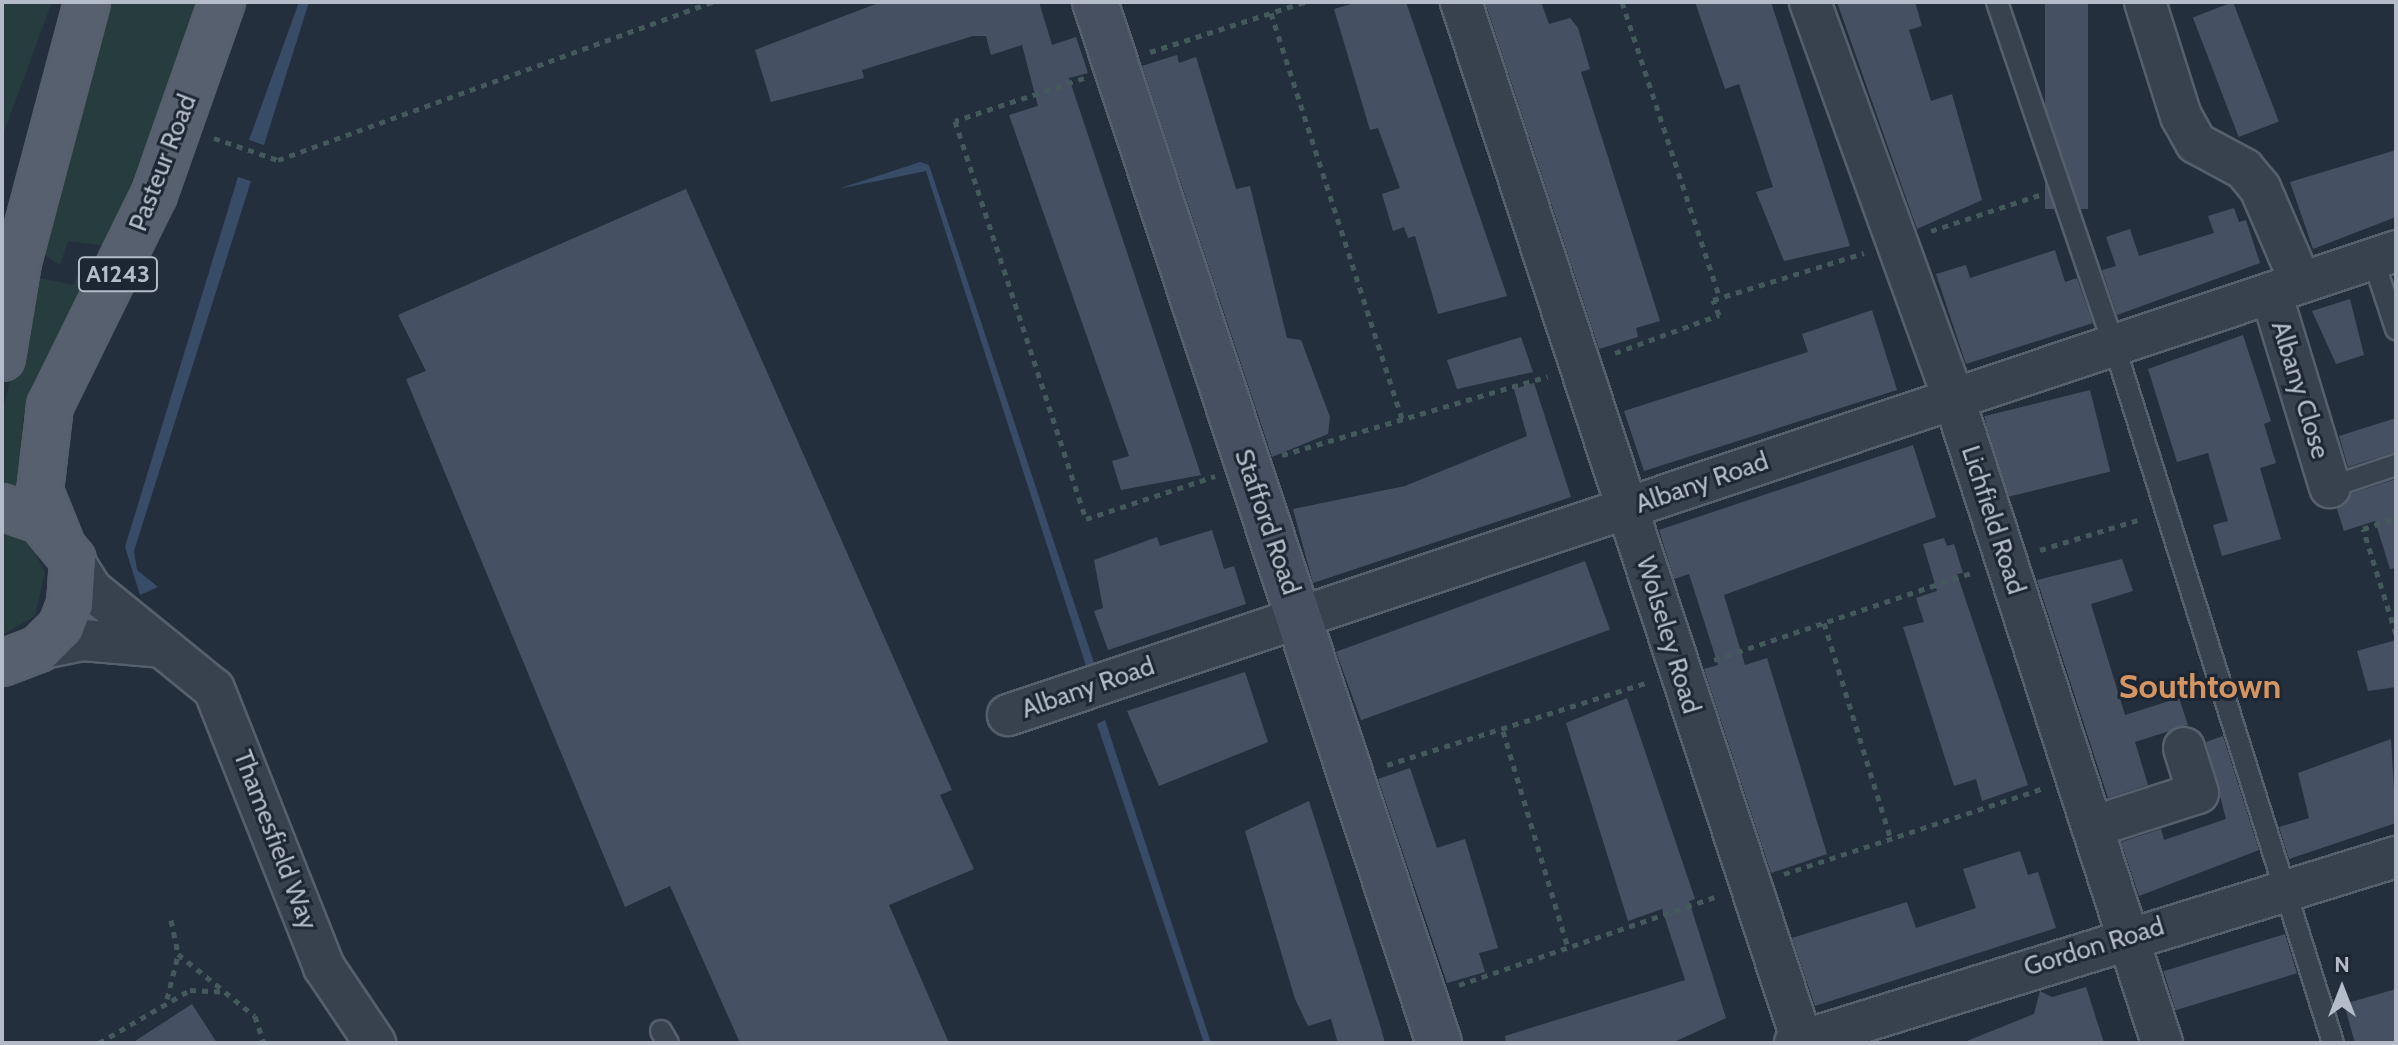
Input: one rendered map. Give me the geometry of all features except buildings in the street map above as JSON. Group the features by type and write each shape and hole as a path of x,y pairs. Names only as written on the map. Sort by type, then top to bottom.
{"main road":[{"path":"2,358 18,262 87,2"},
{"name":"Pasteur Road","path":"15,662 70,604 67,551 40,491 50,406 154,195 222,2"},
{"path":"2,507 41,521 67,551"}],"street":[{"name":"Stafford Road","path":"1095,2 1439,1043"},
{"name":"Wolseley Road","path":"1461,2 1629,508 1798,1042"},
{"name":"Lichfield Road","path":"1810,2 1901,242 2162,1043"},
{"name":"Albany Close","path":"2145,2 2181,116 2196,143 2244,169 2260,188 2286,288 2330,487"},
{"name":"Albany Road","path":"1008,715 1298,614 2115,348 2384,255"},
{"name":"Thamesfield Way","path":"67,551 92,590 214,689 324,967 375,1043"},
{"path":"15,662 83,640 165,648"},
{"path":"2092,827 2198,793 2184,748"},
{"name":"Gordon Road","path":"1798,1042 2128,935 2396,857"}],"lane":[{"path":"1997,2 2115,348 2287,887 2333,1043"},
{"path":"2384,255 2396,329"},
{"path":"2330,487 2396,465"}],"path":[{"path":"202,150 208,136 278,160 713,2"},
{"path":"1305,2 955,121 1086,519 1248,465 1580,366 1719,315 1713,300 2059,189"},
{"path":"1622,2 1720,298"},
{"path":"1271,13 1403,421"},
{"path":"1351,776 1503,731 2006,561 2167,511"},
{"path":"2396,518 2363,529 2396,634"},
{"path":"1824,623 1891,839"},
{"path":"1503,731 1568,948"},
{"path":"1424,997 2076,777"},
{"path":"167,999 178,954 171,920"},
{"path":"178,954 255,1016 264,1043"},
{"path":"99,1043 167,999 225,992"}],"green space":[{"path":"2,2 52,2 2,137"},
{"path":"109,2 202,2 107,246 68,241 60,265 40,252"},
{"path":"81,262 99,274 23,417 17,495 2,493 2,415 34,277 74,285"},
{"path":"2,530 32,546 45,573 35,616 2,635"}],"water":[{"path":"299,2 309,2 264,145 249,140"},
{"path":"920,162 929,165 1097,672 1089,675 926,171 838,189"},
{"path":"238,177 251,181 134,551 137,570 158,587 140,595 125,547"},
{"path":"1105,720 1211,1043 1204,1043 1097,724"}],"district":[{"name":"Southtown","path":"2200,687"}]}
